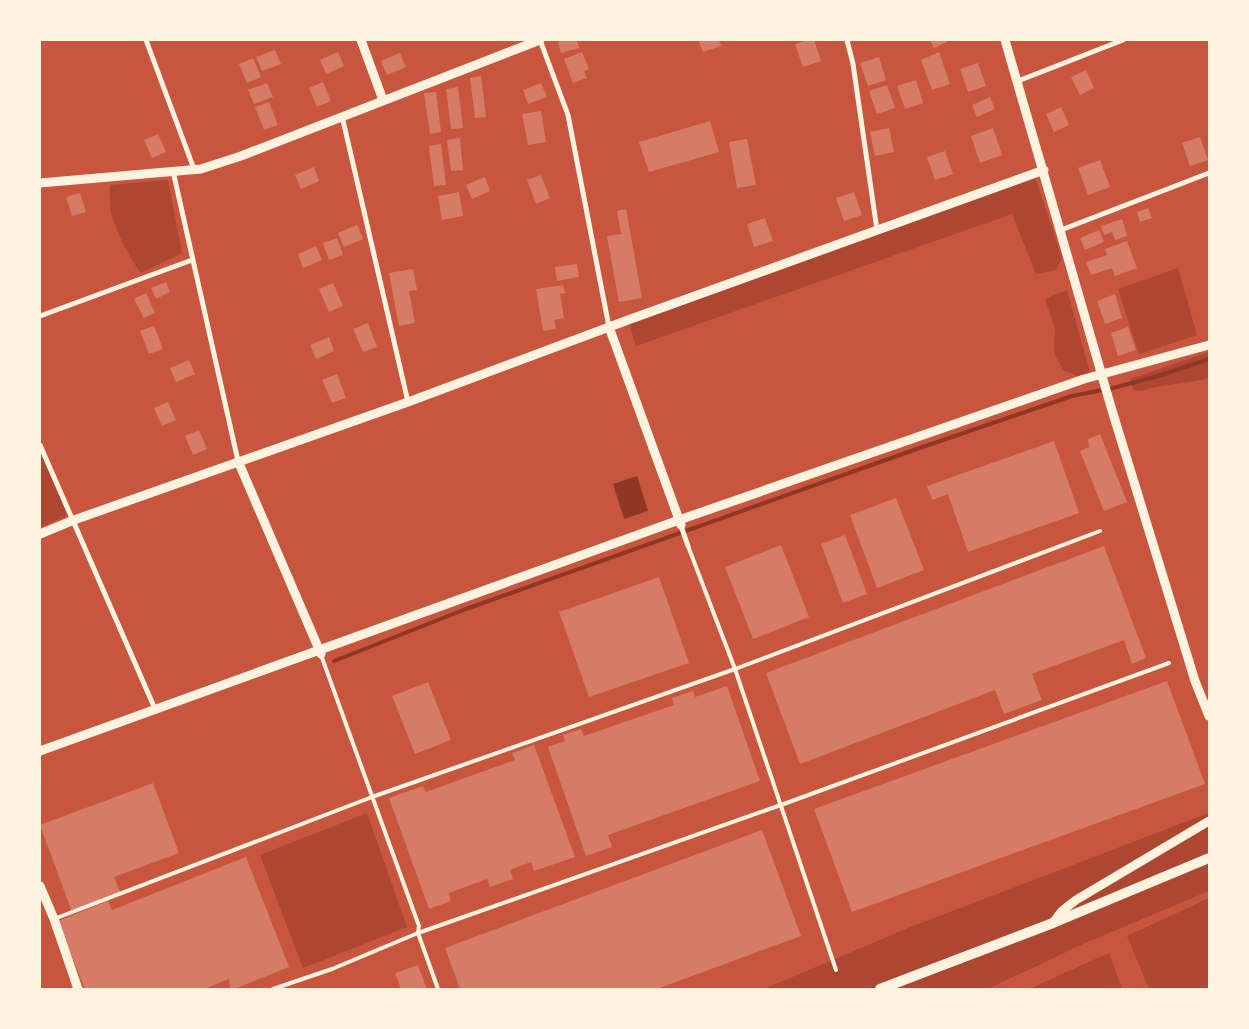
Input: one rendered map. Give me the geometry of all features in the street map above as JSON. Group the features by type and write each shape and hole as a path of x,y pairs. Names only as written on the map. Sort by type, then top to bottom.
{"main road":[{"path":"880,989 1052,923 1209,858"}],"street":[{"path":"146,40 194,169"},
{"path":"361,40 384,100"},
{"path":"40,184 202,169 241,156 540,40 568,115 609,327 688,546"},
{"path":"847,40 853,64 877,230"},
{"path":"1005,40 1112,407 1195,681 1209,716"},
{"path":"1018,82 1122,40"},
{"path":"342,116 408,402"},
{"path":"40,534 74,520 408,402 609,327 1044,170"},
{"path":"173,171 238,461 320,653"},
{"path":"1061,230 1209,173"},
{"path":"40,316 192,260"},
{"path":"40,751 320,653 680,523 1103,376 1209,344"},
{"path":"40,445 156,709"},
{"path":"1052,923 1062,911 1076,900 1209,822"},
{"path":"40,886 54,919 78,989"}],"lane":[{"path":"54,919 372,796 735,669 1100,531"},
{"path":"688,546 735,669 836,970"},
{"path":"320,653 419,926 418,934 438,989"},
{"path":"273,989 332,969 418,934 781,806 1169,663"}],"shaded area":[{"path":"1034,174 1062,258 1056,270 1036,274 1012,214 636,346 628,320"},
{"path":"168,180 182,253 141,273 119,235 113,218 110,205 110,185"},
{"path":"1178,268 1197,335 1139,354 1118,289"},
{"path":"1067,290 1091,376 1084,379 1063,370 1054,353 1055,329 1045,299"},
{"path":"1209,352 1209,377 1203,380 1134,391 1130,379"},
{"path":"40,445 71,514 40,527"},
{"path":"637,476 648,511 624,519 613,484"},
{"path":"367,813 407,927 303,968 260,855"},
{"path":"1209,813 1209,891 1083,944 988,989 764,989 913,926"},
{"path":"1209,898 1209,989 1149,989 1127,936"},
{"path":"1109,953 1122,989 1029,989"}],"building":[{"path":"577,40 579,48 561,53 558,42"},
{"path":"698,40 719,40 721,46 703,52"},
{"path":"814,40 821,61 803,67 795,44"},
{"path":"930,40 951,40 934,48"},
{"path":"275,50 281,64 262,71 256,57"},
{"path":"338,52 344,66 326,74 320,60"},
{"path":"582,52 589,69 584,71 587,78 573,83 564,59"},
{"path":"939,52 950,84 932,90 921,60"},
{"path":"400,53 406,67 387,75 381,61"},
{"path":"879,57 886,80 868,86 860,63"},
{"path":"253,58 261,77 247,83 239,64"},
{"path":"978,63 986,86 968,92 960,69"},
{"path":"1086,70 1094,88 1080,95 1071,77"},
{"path":"481,76 486,117 475,118 470,78"},
{"path":"916,80 923,103 905,109 897,86"},
{"path":"323,82 331,101 317,107 309,88"},
{"path":"267,83 273,97 254,104 248,90"},
{"path":"541,83 547,97 528,104 523,90"},
{"path":"887,85 895,108 877,114 869,91"},
{"path":"458,87 463,128 451,129 446,89"},
{"path":"436,92 441,132 430,134 424,93"},
{"path":"990,97 995,109 977,117 972,105"},
{"path":"269,102 278,125 264,130 255,107"},
{"path":"1061,107 1069,125 1054,132 1046,114"},
{"path":"541,111 546,142 528,145 522,114"},
{"path":"710,121 719,152 649,172 639,142"},
{"path":"889,128 894,152 875,156 870,132"},
{"path":"993,128 1002,155 980,163 971,136"},
{"path":"158,134 166,152 152,158 144,140"},
{"path":"1200,137 1208,160 1190,166 1182,143"},
{"path":"460,138 463,170 451,171 447,140"},
{"path":"747,139 756,185 737,188 729,142"},
{"path":"441,144 446,185 434,186 429,146"},
{"path":"945,151 953,174 935,180 927,157"},
{"path":"1100,160 1110,187 1088,195 1078,168"},
{"path":"314,167 319,181 301,189 295,175"},
{"path":"541,175 550,198 536,204 527,180"},
{"path":"485,177 490,191 472,199 466,185"},
{"path":"459,192 463,216 442,220 438,196"},
{"path":"854,192 862,215 844,221 836,198"},
{"path":"80,193 86,212 72,216 66,197"},
{"path":"1148,208 1152,218 1140,222 1137,212"},
{"path":"626,209 642,298 619,302 607,236 621,234 617,211"},
{"path":"765,218 773,241 754,247 747,224"},
{"path":"1122,219 1127,236 1115,240 1112,232 1104,235 1101,226"},
{"path":"357,225 363,239 344,247 338,233"},
{"path":"1099,230 1104,242 1085,250 1080,238"},
{"path":"337,238 343,255 329,260 323,243"},
{"path":"1127,241 1137,268 1115,276 1112,268 1091,275 1086,262 1107,255 1105,249"},
{"path":"316,246 322,260 303,268 298,254"},
{"path":"577,264 579,277 557,281 555,267"},
{"path":"413,269 417,290 409,291 415,323 399,326 389,273"},
{"path":"166,282 170,292 156,299 151,288"},
{"path":"333,283 343,306 329,312 319,289"},
{"path":"563,285 565,293 560,294 564,318 554,320 556,329 543,331 536,289"},
{"path":"146,293 155,313 144,318 134,299"},
{"path":"1115,294 1122,318 1105,324 1097,301"},
{"path":"368,323 377,347 363,352 353,329"},
{"path":"154,326 163,349 149,354 140,331"},
{"path":"1128,327 1136,350 1118,356 1111,333"},
{"path":"329,337 334,351 316,359 310,345"},
{"path":"189,360 195,374 176,382 170,368"},
{"path":"337,374 346,398 332,403 322,380"},
{"path":"168,402 176,420 162,426 154,408"},
{"path":"199,430 207,449 193,455 185,436"},
{"path":"1100,434 1127,502 1104,511 1080,451 1089,447 1088,439"},
{"path":"1054,441 1079,513 968,552 948,494 932,500 927,486"},
{"path":"896,498 924,570 877,588 850,515"},
{"path":"845,535 867,594 843,603 821,544"},
{"path":"781,545 809,617 753,639 725,567"},
{"path":"1104,546 1146,658 1132,664 1124,640 1032,674 1042,700 1004,714 995,690 800,764 766,673"},
{"path":"659,577 689,663 589,697 559,612"},
{"path":"1167,681 1205,784 852,912 814,809"},
{"path":"428,682 451,740 415,754 392,696"},
{"path":"727,686 760,781 608,835 612,847 586,856 548,747 565,741 563,735 581,729 584,736 674,705 672,698 693,691 695,697"},
{"path":"534,745 575,857 534,871 531,862 510,870 513,879 490,887 487,879 449,893 451,901 429,909 389,798 423,786 426,792 515,760 512,753"},
{"path":"153,783 179,853 114,877 121,894 72,912 40,825"},
{"path":"762,830 801,936 657,989 460,989 445,948"},
{"path":"246,857 289,967 234,989 230,989 229,979 204,989 85,989 58,921 108,901 112,910"},
{"path":"418,965 427,989 401,989 395,973"}],"waterway":[{"path":"334,661 466,609 911,451 1072,396 1158,376 1209,359"}]}
